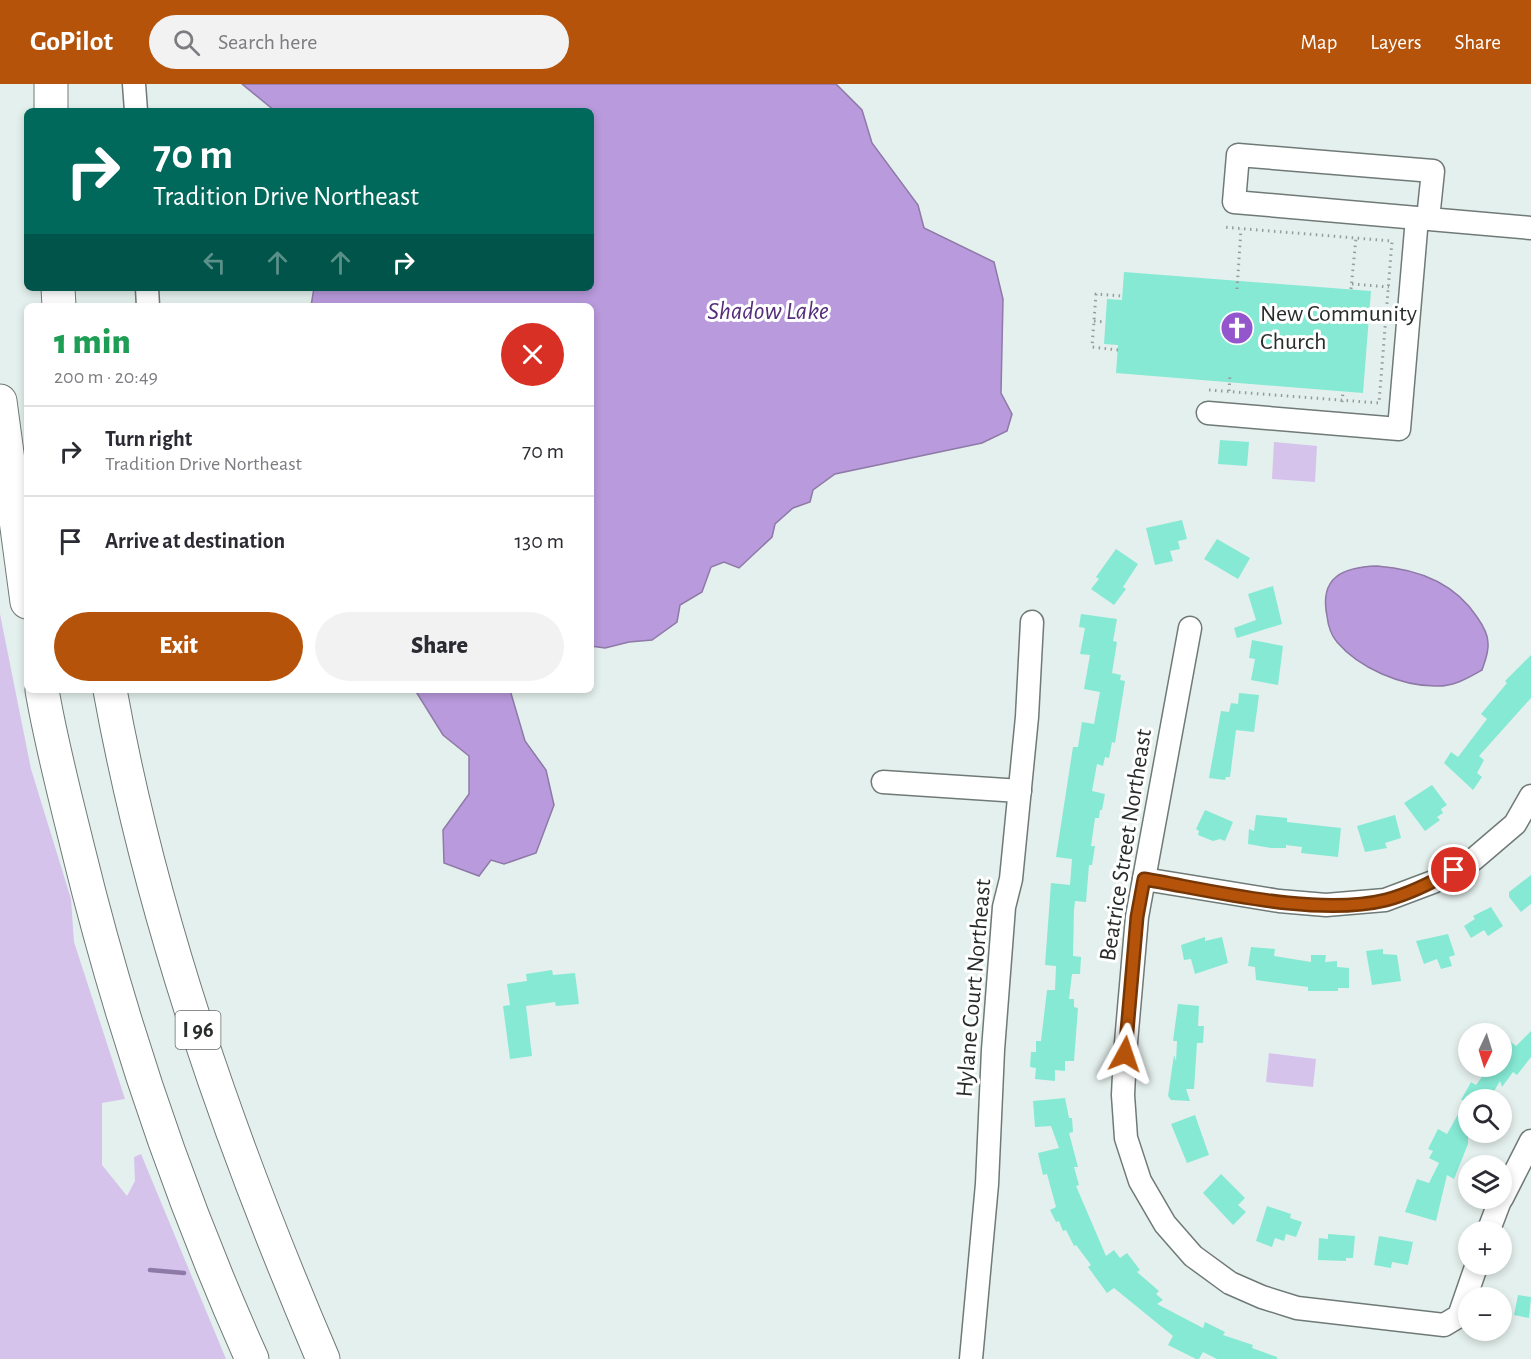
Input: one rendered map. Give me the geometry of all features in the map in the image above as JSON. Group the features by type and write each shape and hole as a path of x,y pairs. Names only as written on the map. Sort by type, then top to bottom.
{"highway":[{"path":"51,84 51,108"},
{"path":"0,401 24,581"},
{"path":"43,693 92,906 131,1047 204,1250 252,1359"},
{"name":"I 96","path":"111,693 139,823 196,1025 230,1126 323,1359"}],"street":[{"path":"134,84 136,108"},
{"path":"1208,413 1399,429 1423,218 1432,171 1238,155 1234,202 1423,218 1531,228"},
{"name":"Hylane Court Northeast","path":"971,1359 987,1184 993,1050 1004,907 1011,879 1020,791 1032,622"},
{"name":"Beatrice Street Northeast","path":"1190,628 1137,917 1123,1095 1126,1138 1140,1181 1165,1224 1193,1256 1230,1283 1262,1297 1297,1308 1444,1325 1459,1316 1473,1275"},
{"path":"883,782 1020,791"},
{"path":"1144,879 1279,902 1326,905 1385,900 1433,882 1474,859 1515,824 1531,796"},
{"path":"1512,1177 1531,1141"}],"path":[{"path":"1209,390 1379,403 1389,287 1392,241 1222,227"},
{"path":"1237,289 1241,229"},
{"path":"1351,290 1356,238"},
{"path":"1352,284 1389,287"},
{"path":"1118,350 1092,347 1096,294 1122,296"},
{"path":"1094,321 1105,322"},
{"path":"1229,391 1230,375"},
{"path":"1342,400 1343,392"}],"shaded area":[{"path":"1274,442 1317,446 1315,482 1272,479"},
{"path":"0,614 31,769 71,899 74,942 125,1099 102,1103 102,1165 127,1196 135,1181 134,1157 141,1154 226,1359 0,1359"},
{"path":"1269,1053 1316,1059 1313,1087 1266,1082"}],"water":[{"name":"Shadow Lake","path":"242,84 836,84 862,110 872,143 918,205 924,228 994,262 1003,299 1001,393 1012,414 1007,431 982,443 835,474 813,490 810,502 793,508 775,524 772,537 739,568 724,562 711,567 702,592 680,605 677,622 652,640 629,642 605,648 594,646 594,303 312,303 314,291 594,291 594,108 271,108"},
{"path":"1377,566 1421,574 1446,586 1468,605 1481,623 1488,640 1482,670 1448,685 1422,685 1381,674 1346,651 1335,639 1327,619 1325,603 1330,583 1344,572"},
{"path":"417,693 511,693 525,741 546,770 554,805 536,853 504,864 491,860 479,876 444,863 443,830 469,794 469,756 443,735"}],"building":[{"name":"New Community Church","path":"1124,272 1371,291 1363,393 1116,373 1118,345 1104,344 1107,299 1122,300"},
{"path":"1220,440 1249,442 1247,466 1218,464"},
{"path":"1182,520 1187,539 1178,541 1180,549 1170,551 1173,561 1155,565 1146,528"},
{"path":"1217,539 1250,558 1238,579 1204,559"},
{"path":"1116,549 1138,564 1123,587 1126,589 1114,605 1091,589 1099,579 1096,577"},
{"path":"1273,586 1282,624 1237,638 1234,628 1256,620 1248,594"},
{"path":"1081,614 1117,619 1113,641 1117,642 1112,673 1121,675 1120,680 1125,681 1115,743 1112,742 1109,758 1105,757 1103,766 1097,764 1092,791 1105,794 1099,818 1095,818 1091,846 1095,846 1092,865 1089,865 1086,902 1075,901 1073,956 1081,957 1080,974 1072,974 1069,999 1074,999 1074,1007 1078,1008 1074,1061 1065,1061 1065,1071 1055,1070 1055,1081 1035,1079 1036,1068 1030,1067 1031,1052 1036,1052 1036,1041 1041,1041 1047,990 1055,990 1056,966 1045,965 1051,883 1070,885 1072,859 1056,857 1073,747 1078,747 1082,722 1094,724 1100,692 1084,689 1090,655 1080,654 1085,628 1079,627"},
{"path":"1252,640 1283,646 1278,685 1251,680 1255,659 1249,658"},
{"path":"1531,655 1531,698 1479,756 1484,760 1477,773 1482,777 1473,790 1444,763 1451,752 1458,757 1487,719 1481,714 1507,683 1505,681"},
{"path":"1239,693 1259,695 1254,732 1236,730 1230,777 1226,777 1225,780 1209,778 1221,711 1229,712 1231,703 1238,704"},
{"path":"1432,785 1447,805 1441,809 1443,813 1437,817 1440,820 1425,831 1404,803"},
{"path":"1205,810 1233,822 1225,841 1220,839 1213,841 1198,835 1199,831 1196,829"},
{"path":"1256,815 1287,818 1287,822 1341,828 1338,857 1301,853 1302,847 1286,845 1286,848 1271,848 1248,844 1249,829 1254,831"},
{"path":"1395,815 1401,838 1385,843 1387,848 1365,852 1357,826"},
{"path":"1531,875 1531,904 1521,912 1509,897 1509,892"},
{"path":"1491,907 1503,926 1488,936 1484,930 1471,938 1464,926 1475,919 1473,916"},
{"path":"1448,934 1455,955 1449,957 1452,966 1441,969 1437,959 1424,964 1416,941"},
{"path":"1205,937 1205,941 1222,937 1228,963 1195,974 1191,959 1184,960 1181,945"},
{"path":"1251,947 1275,949 1274,956 1311,962 1311,955 1326,955 1325,962 1337,961 1337,967 1349,968 1349,988 1338,988 1338,991 1308,991 1308,987 1256,980 1255,967 1248,966"},
{"path":"1383,949 1383,954 1397,955 1401,981 1372,985 1366,951"},
{"path":"552,970 553,975 575,973 579,1004 556,1006 555,1002 526,1006 532,1056 510,1059 503,1006 510,1005 507,984 527,981 526,974"},
{"path":"1178,1004 1199,1006 1198,1026 1204,1026 1203,1043 1197,1043 1194,1089 1186,1089 1190,1101 1171,1100 1168,1096 1174,1055 1176,1061 1177,1041 1173,1041"},
{"path":"1531,1031 1531,1057 1517,1075 1512,1073 1512,1043 1516,1046"},
{"path":"1482,1077 1509,1077 1502,1087 1500,1081 1495,1089 1467,1089 1471,1082 1476,1085"},
{"path":"1065,1098 1069,1118 1072,1118 1073,1132 1069,1133 1078,1167 1074,1167 1079,1185 1076,1186 1106,1256 1114,1250 1120,1258 1127,1253 1140,1270 1137,1272 1159,1291 1156,1294 1163,1300 1157,1304 1203,1328 1205,1322 1225,1332 1223,1335 1253,1345 1252,1348 1277,1357 1277,1359 1217,1359 1203,1352 1199,1359 1196,1359 1168,1345 1173,1336 1114,1288 1107,1293 1088,1267 1091,1265 1076,1245 1074,1246 1066,1230 1063,1231 1059,1221 1056,1222 1050,1210 1056,1207 1047,1174 1043,1175 1038,1153 1059,1148 1051,1126 1035,1127 1033,1101"},
{"path":"1458,1114 1458,1143 1468,1144 1464,1155 1458,1155 1458,1169 1454,1179 1447,1175 1436,1221 1405,1212 1417,1179 1429,1183 1439,1163 1429,1158 1433,1151 1428,1149 1438,1129 1447,1134"},
{"path":"1195,1115 1209,1155 1187,1163 1171,1124"},
{"path":"1221,1174 1245,1198 1238,1205 1246,1212 1233,1225 1203,1193"},
{"path":"1267,1206 1291,1214 1290,1218 1302,1222 1296,1237 1286,1234 1284,1241 1275,1238 1272,1247 1256,1241"},
{"path":"1328,1234 1355,1236 1353,1258 1346,1258 1346,1261 1318,1260 1319,1238 1328,1239"},
{"path":"1379,1236 1413,1242 1408,1265 1392,1262 1391,1268 1374,1265"},
{"path":"1518,1295 1531,1297 1529,1318 1514,1315"}],"waterway":[{"path":"150,1270 184,1273"}],"place":[{"name":"New Community Church","path":"1237,328"}],"route":[{"path":"1125,1054 1137,917 1144,879 1279,902 1326,905 1385,900 1433,882 1454,870"}]}
